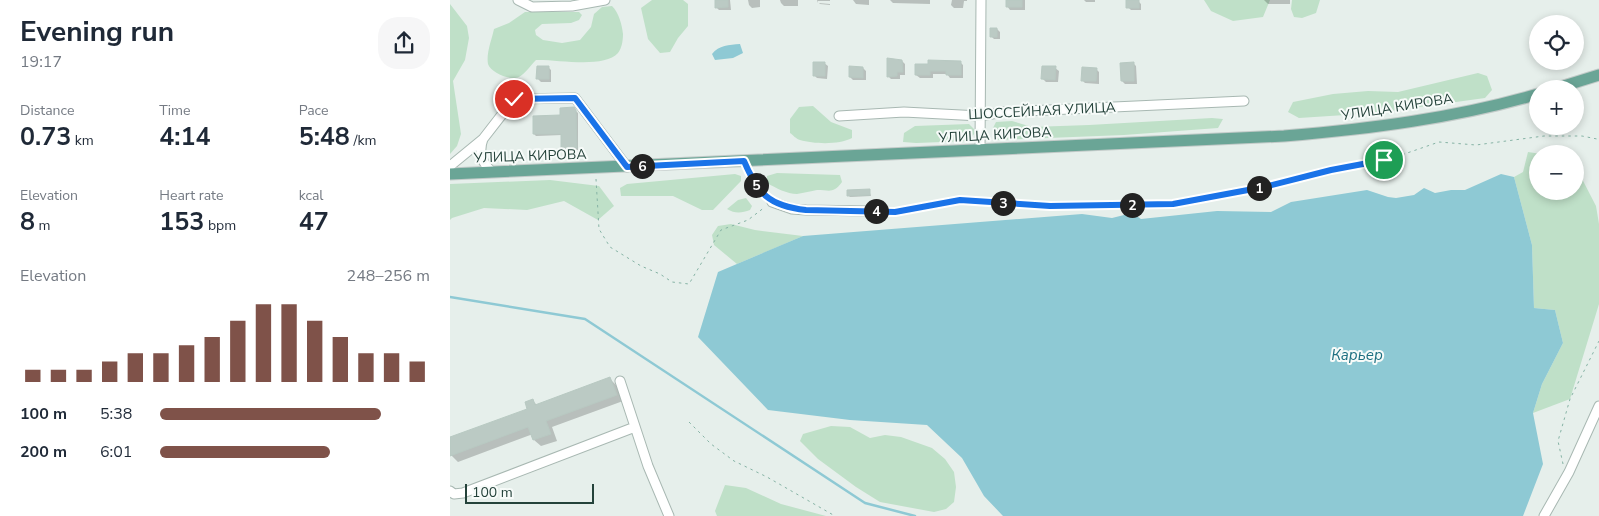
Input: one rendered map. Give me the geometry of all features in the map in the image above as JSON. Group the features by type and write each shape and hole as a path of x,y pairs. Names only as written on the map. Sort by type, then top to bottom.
{"main road":[{"path":"1583,80 1599,75"},
{"name":"УЛИЦА КИРОВА","path":"450,174 1256,138 1361,128 1479,109 1529,96"}],"street":[{"path":"518,0 532,8 572,6 605,0"},
{"path":"980,150 981,0"},
{"path":"450,166 483,139 514,99 575,98 627,167"},
{"name":"ШОССЕЙНАЯ УЛИЦА","path":"839,116 904,112 980,116 1004,112 1244,101"},
{"path":"483,139 481,145 482,161 492,172"},
{"path":"772,202 792,209 868,211"},
{"path":"620,381 648,466 669,516"},
{"path":"1544,516 1565,478 1599,406"},
{"path":"450,491 454,494 463,493 635,427"}],"path":[{"path":"868,211 895,212 960,200 1050,206 1173,204 1264,187 1331,170 1384,160 1438,142 1476,145 1544,136 1582,136 1598,140"},
{"path":"596,168 599,229 610,247 672,282 689,284 721,230 748,220 772,202 753,182 744,161"},
{"path":"1565,478 1558,441 1570,399 1599,342"},
{"path":"689,422 711,444 734,461 767,477 835,516"}],"green space":[{"path":"652,0 683,0 688,4 688,26 670,52 660,53 648,39 641,8"},
{"path":"1204,0 1270,0 1263,17 1233,21 1211,11"},
{"path":"1292,0 1320,0 1316,13 1302,18 1294,17 1291,9"},
{"path":"450,4 467,26 469,38 465,60 453,81 461,134 457,146 450,154"},
{"path":"612,6 620,19 623,34 618,53 611,58 591,62 536,60 523,74 515,78 497,73 488,64 488,51 494,29 509,23 525,12 579,12 582,15 579,20 571,23 542,24 535,30 536,35 543,40 562,43 580,40 591,27 594,14 602,7"},
{"path":"1478,73 1487,76 1492,90 1485,98 1376,113 1299,118 1288,112 1293,102 1333,94 1368,91 1398,92"},
{"path":"813,106 831,122 852,130 852,138 840,142 819,143 799,139 790,133 790,119 799,107"},
{"path":"1223,119 1218,128 1124,135 997,140 992,130 996,122 1012,121 1032,127"},
{"path":"969,124 975,133 968,141 903,142 904,133 915,126"},
{"path":"1529,152 1529,200 1584,200 1584,183 1596,206 1599,224 1599,304 1570,399 1533,413 1542,384 1563,343 1555,310 1534,308 1532,245 1514,177 1523,172"},
{"path":"777,173 840,175 842,182 831,190 793,194 767,183 767,176"},
{"path":"735,174 741,176 741,181 713,210 702,210 673,196 621,196 620,188 627,184"},
{"path":"550,180 599,186 614,206 598,220 564,201 527,210 484,208 450,220 450,184"},
{"path":"746,198 752,206 750,210 733,212 727,209 738,200"},
{"path":"731,224 755,230 803,236 737,264 714,245 712,235 718,226"},
{"path":"831,426 850,427 870,438 885,435 901,437 932,448 945,459 954,472 956,487 954,502 946,509 934,512 880,502 818,459 800,441 803,434"},
{"path":"725,485 746,488 781,504 826,516 717,516 715,511"}],"water":[{"path":"740,44 743,53 733,58 715,60 712,54 721,47"},
{"name":"Карьер","path":"1501,174 1514,177 1532,245 1534,308 1555,310 1563,343 1542,384 1533,413 1543,464 1523,516 1003,516 984,496 962,458 927,425 850,420 768,410 698,337 718,272 803,236 1082,214 1112,218 1132,213 1141,219 1217,211 1271,212 1291,202 1367,190 1396,198 1414,195 1424,188 1435,193 1465,190"}],"building":[{"path":"715,0 728,0 728,7 715,8"},
{"path":"1006,0 1022,0 1022,7 1006,7"},
{"path":"1126,0 1139,0 1139,8 1126,8"},
{"path":"990,28 997,28 997,37 990,37"},
{"path":"887,58 902,60 903,72 897,72 897,76 887,77"},
{"path":"928,60 961,61 961,75 946,75 946,71 930,71 930,75 915,75 915,64 928,64"},
{"path":"813,62 825,62 825,76 813,76"},
{"path":"1134,62 1134,81 1121,81 1120,63"},
{"path":"537,66 549,66 549,79 536,79"},
{"path":"849,66 863,67 863,78 849,77"},
{"path":"1042,66 1056,66 1055,80 1041,79"},
{"path":"1082,67 1097,68 1096,81 1081,81"},
{"path":"574,107 576,110 577,148 561,149 561,134 533,134 533,116 560,115 560,108"},
{"path":"870,189 870,195 847,196 847,190"},
{"path":"610,377 617,395 546,421 551,434 533,440 528,427 450,456 450,437 527,409 525,402 533,399 535,405"}],"waterway":[{"path":"450,297 585,319 865,503 915,516"}],"route":[{"path":"514,99 575,98 627,167 744,161 753,182 772,202 792,209 806,210 895,212 960,200 1050,206 1173,204 1264,187 1331,170 1384,160"}]}
